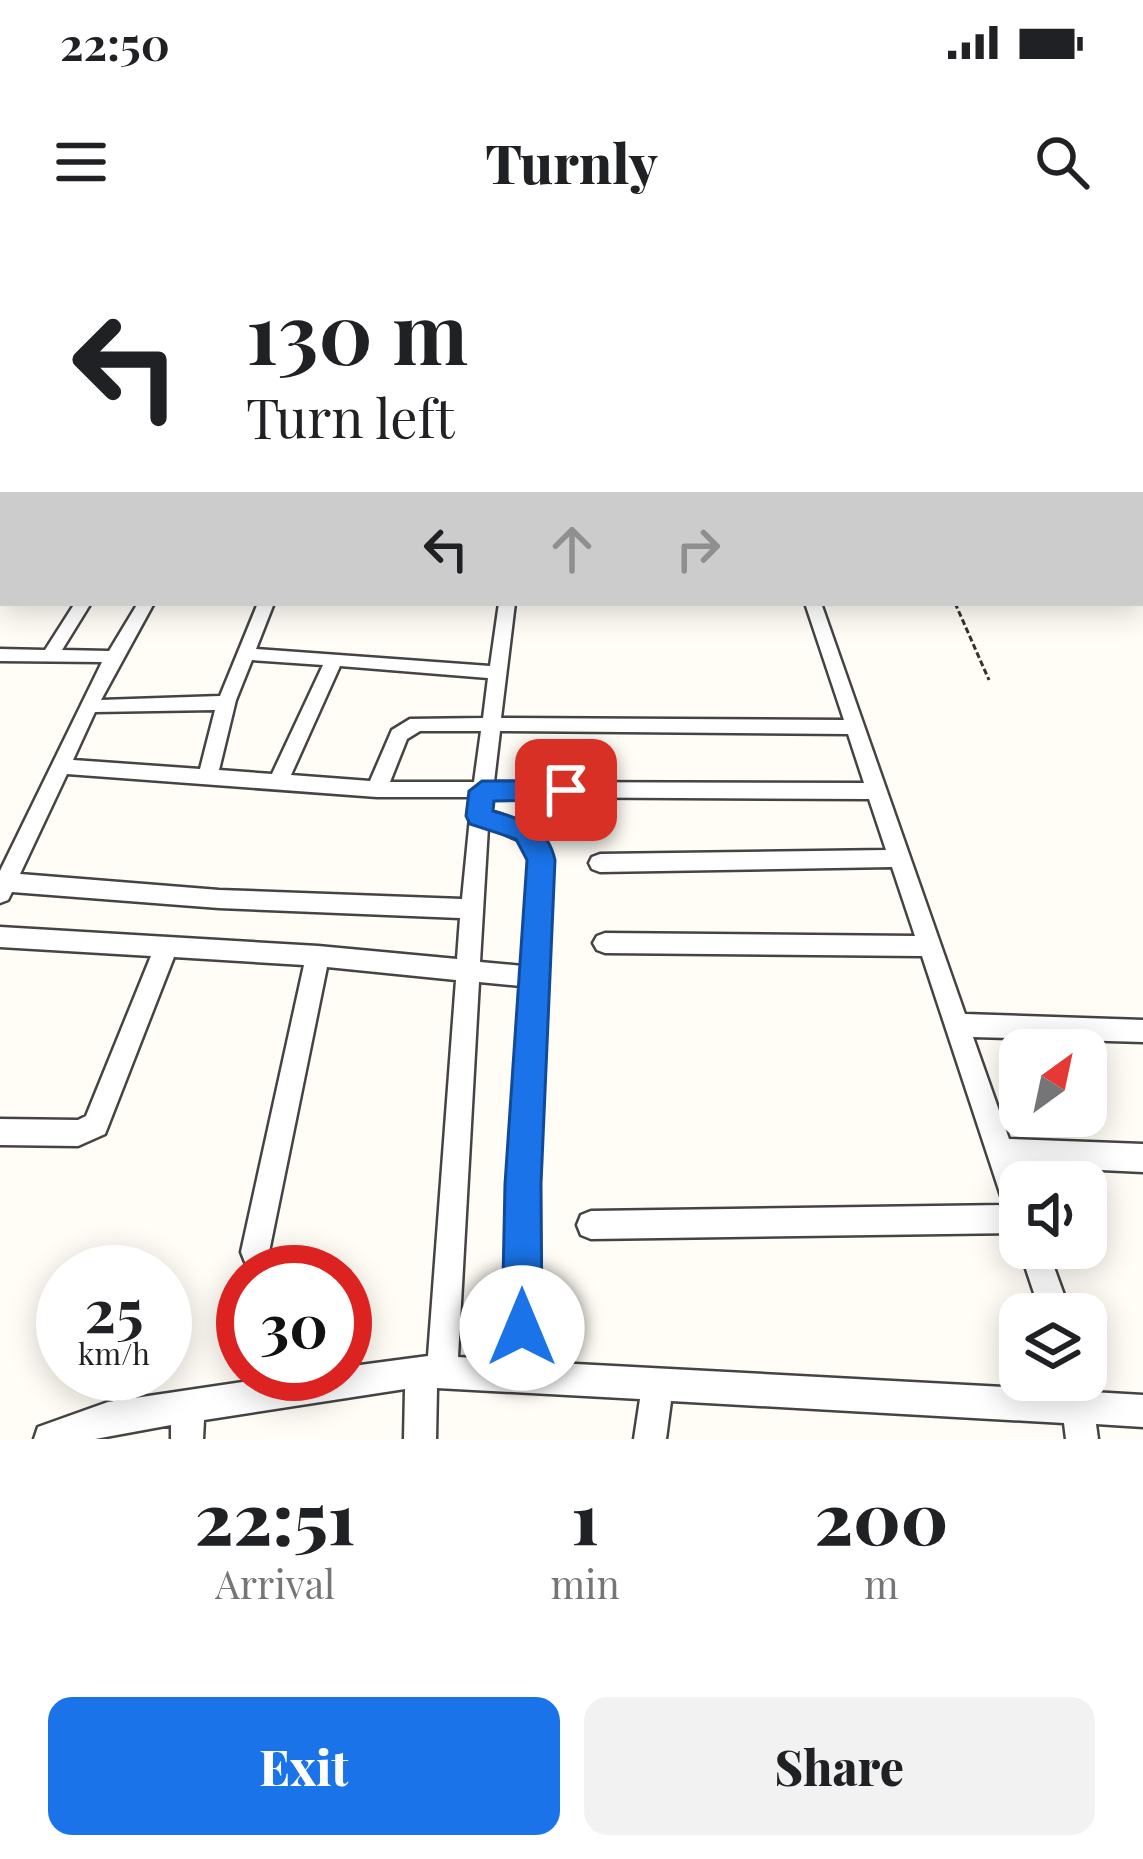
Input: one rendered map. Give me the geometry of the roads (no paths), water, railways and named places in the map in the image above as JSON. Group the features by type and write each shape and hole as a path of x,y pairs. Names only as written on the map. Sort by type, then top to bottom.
{"street":[{"path":"50,656 81,606"},
{"path":"144,606 88,706 2,889 471,909"},
{"path":"208,777 227,700 265,606"},
{"path":"420,1439 432,1372 481,804 506,606"},
{"path":"814,606 1003,1161"},
{"path":"247,654 335,658 404,669 496,672"},
{"path":"0,655 116,657"},
{"path":"278,782 335,658"},
{"path":"88,706 209,705 227,700"},
{"path":"377,789 396,741 406,728 426,723 857,728"},
{"path":"59,766 377,789 481,804 876,791"},
{"path":"481,804 525,832 538,848 523,1184 522,1376"},
{"path":"601,863 899,859"},
{"path":"0,937 318,956 532,976"},
{"path":"604,943 929,946"},
{"path":"0,1132 78,1132 96,1125 166,947"},
{"path":"256,1245 318,956"},
{"path":"956,1025 1143,1031"},
{"path":"1000,1152 1143,1158"},
{"path":"591,1226 999,1216"},
{"path":"50,1439 108,1418 187,1423 432,1372 1143,1411"},
{"path":"650,1439 658,1383"}]}
